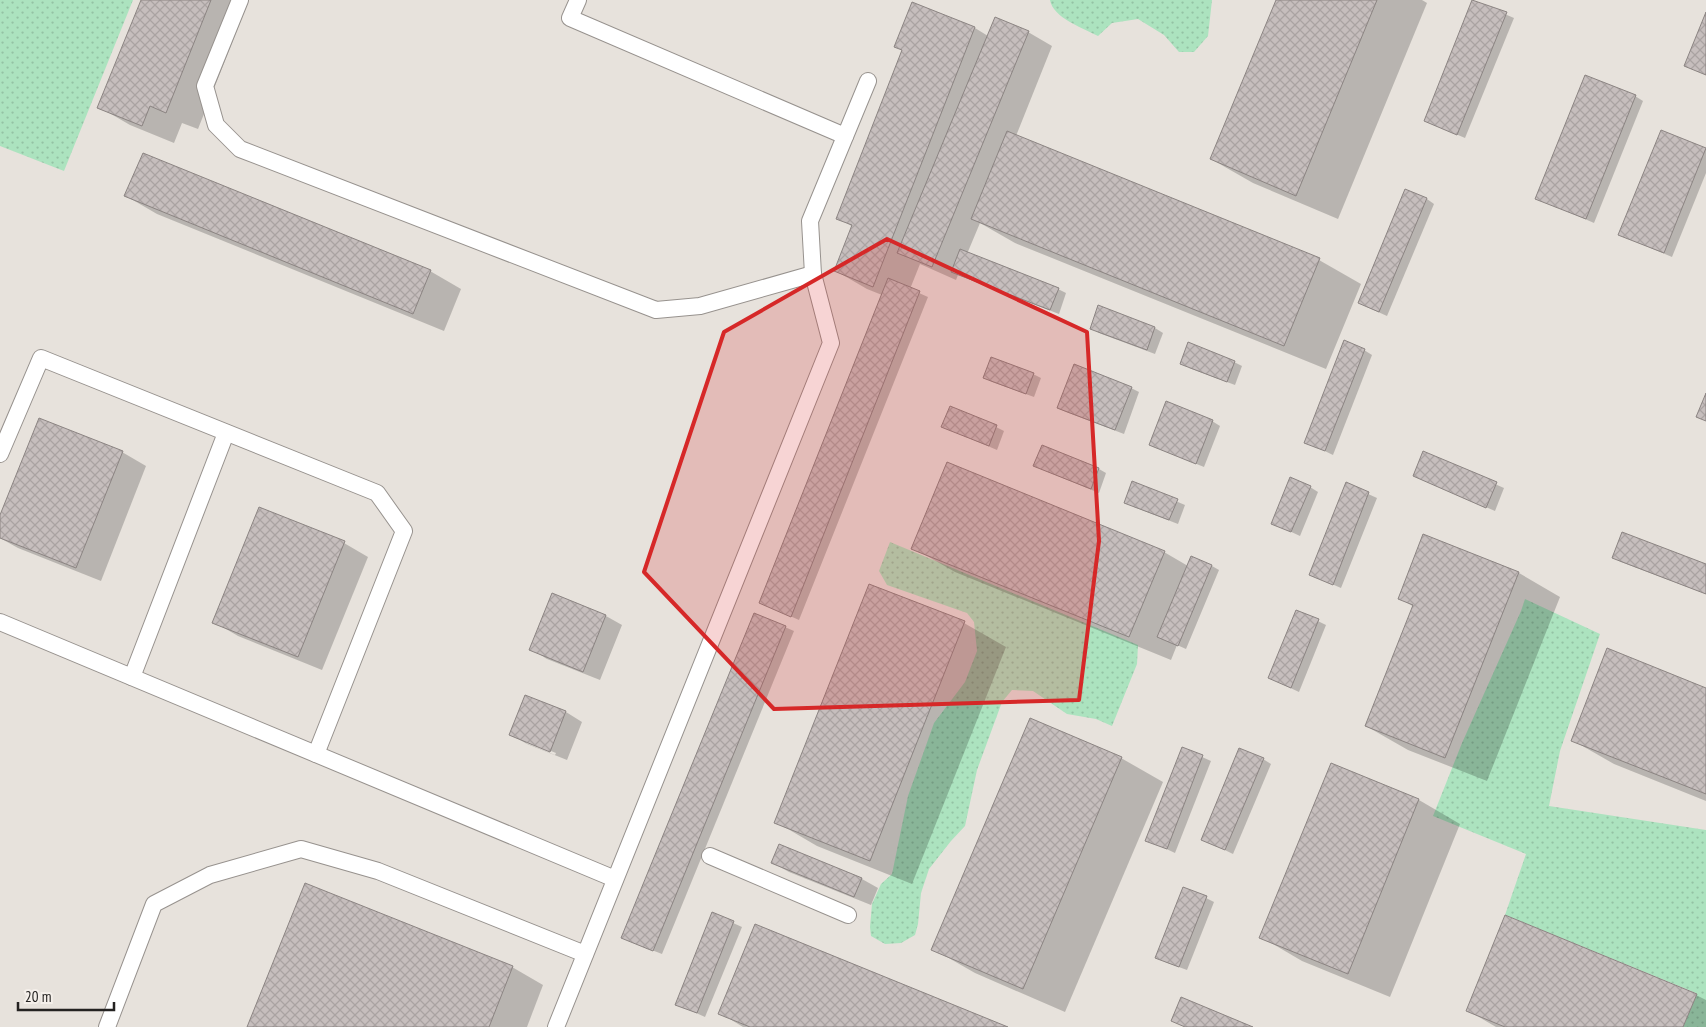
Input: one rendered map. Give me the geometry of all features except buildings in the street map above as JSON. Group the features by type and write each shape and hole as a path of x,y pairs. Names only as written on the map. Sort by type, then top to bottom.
{"lane":[{"path":"240,0 205,86 216,125 240,149 656,310 700,306 813,274"},
{"path":"578,0 570,18 845,136"},
{"path":"556,1027 831,342 813,274 810,221 868,81"},
{"path":"0,454 41,358 377,494 404,531 316,754"},
{"path":"132,677 226,433"},
{"path":"0,622 616,879"},
{"path":"107,1027 154,904 210,875 300,849 378,871 585,954"},
{"path":"710,856 848,915"}],"highlighted area":[{"path":"887,239 1087,332 1099,541 1079,700 774,709 644,572 724,332"}],"green space":[{"path":"0,0 133,0 64,171 0,146"},
{"path":"1050,0 1212,0 1208,36 1194,52 1179,52 1164,35 1138,19 1112,23 1098,36 1063,17 1052,6"},
{"path":"890,542 1138,645 1137,664 1112,726 1096,719 1067,714 1033,691 1012,690 1002,702 977,770 965,826 929,869 921,893 915,935 901,943 885,944 871,936 872,904 881,884 892,874 908,796 934,723 965,682 977,651 974,622 967,613 887,585 879,571"},
{"path":"1525,599 1600,634 1560,751 1549,806 1706,830 1706,1027 1683,1027 1696,993 1505,915 1526,854 1433,816 1462,743"}]}
